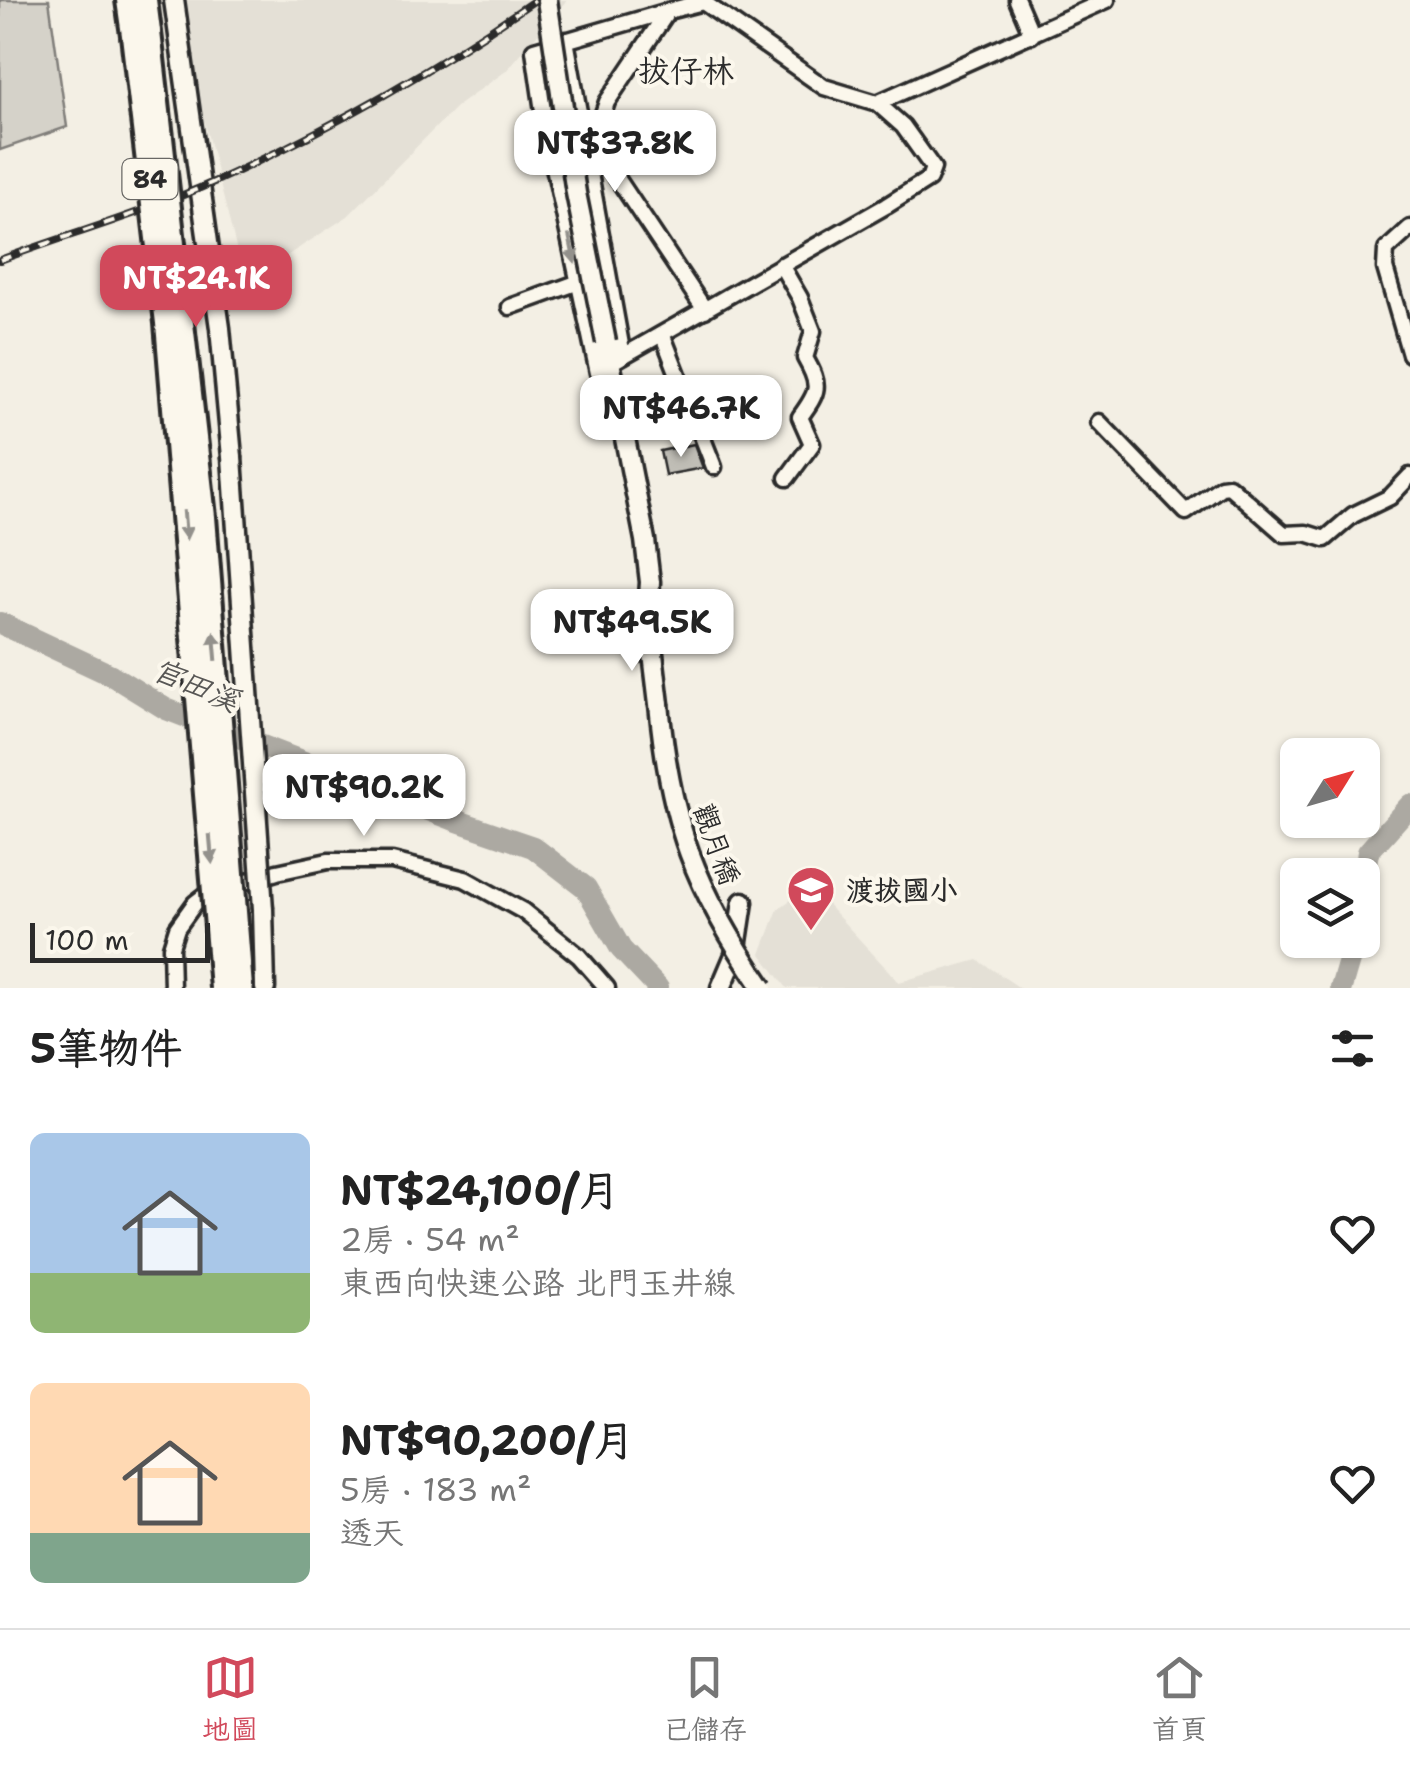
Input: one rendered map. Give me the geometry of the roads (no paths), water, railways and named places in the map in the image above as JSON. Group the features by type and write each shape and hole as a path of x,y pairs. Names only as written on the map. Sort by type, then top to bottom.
{"highway":[{"name":"84","path":"128,0 167,323 222,988"},
{"name":"84","path":"145,0 204,517 240,988"}],"main road":[{"path":"174,0 220,328 232,456 265,988"},
{"name":"觀月穚","path":"547,0 548,28 576,193 646,540 648,612 665,769 690,862 712,907 763,988"},
{"path":"721,988 735,954 743,902"}],"street":[{"path":"1017,0 1032,35"},
{"path":"877,102 1108,0"},
{"path":"704,1 824,88 877,102 903,126 933,168 929,179 610,364 579,282 545,125 534,50 704,1"},
{"path":"668,10 607,102 596,131 601,154 706,310"},
{"path":"566,40 610,364"},
{"path":"1410,228 1386,250 1385,268 1410,354"},
{"path":"781,265 813,331 805,358 817,378 816,396 800,417 812,444 787,478"},
{"path":"510,308 579,282"},
{"path":"663,336 714,467"},
{"path":"1099,422 1186,512 1228,486 1284,534 1325,539 1353,515 1390,497 1410,476"},
{"path":"172,988 171,947 177,928 194,903 208,893 328,861 392,861 464,879 524,910 579,956 608,988"}],"waterway":[{"name":"官田溪","path":"0,623 111,675 166,709 533,847 586,888 621,949 658,988"},
{"name":"官田溪","path":"1367,858 1368,852 1410,805"},
{"name":"官田溪","path":"1341,988 1350,958"}],"railway":[{"path":"0,260 163,203 258,161 419,75 535,0"}],"place":[{"name":"渡拔國小","path":"811,932"}],"district":[{"name":"拔仔林","path":"686,70"}]}
